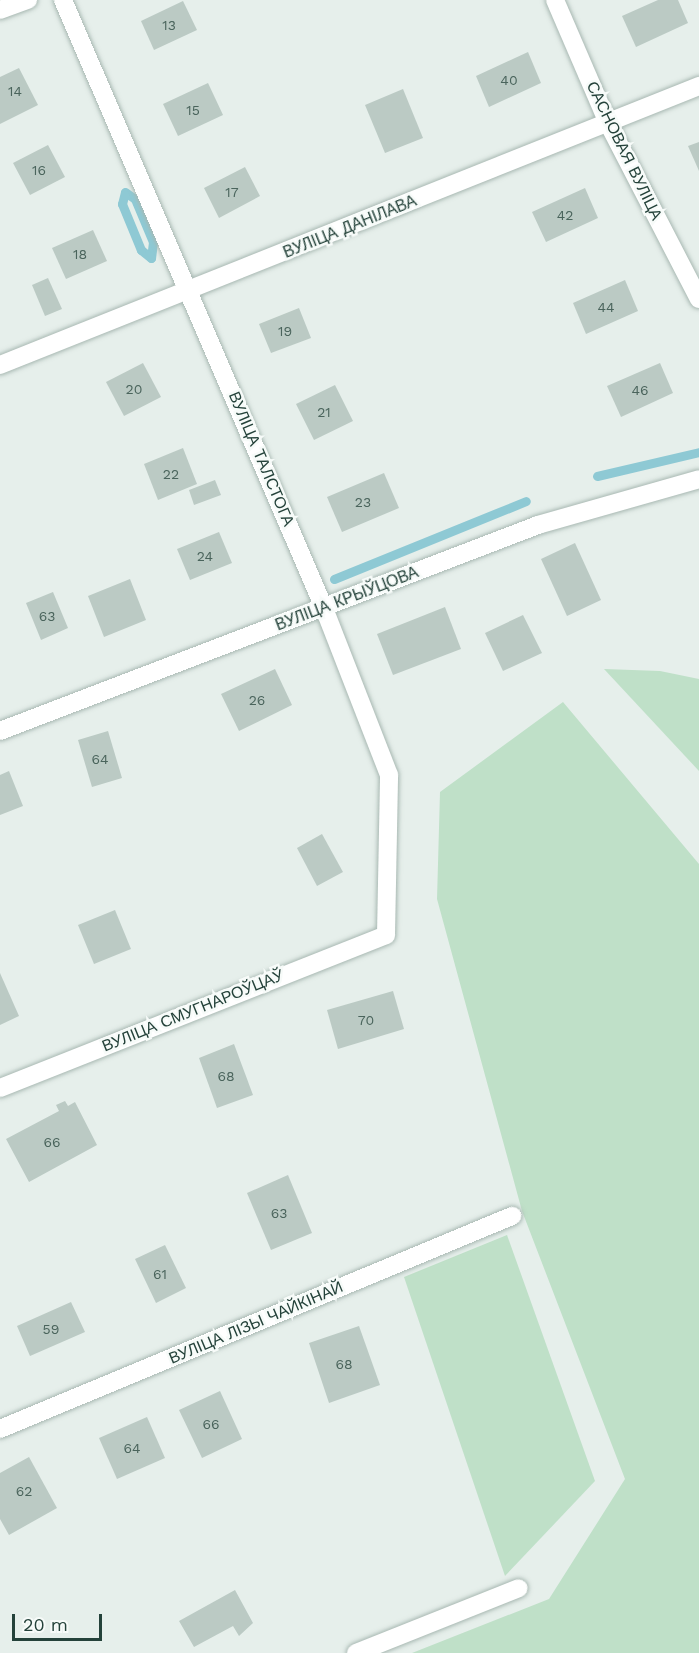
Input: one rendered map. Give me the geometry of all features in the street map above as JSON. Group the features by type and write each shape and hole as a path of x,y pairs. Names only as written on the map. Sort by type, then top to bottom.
{"street":[{"path":"0,10 28,0"},
{"name":"ВУЛІЦА ТАЛСТОГА","path":"63,0 324,608 389,775 386,935"},
{"name":"САСНОВАЯ ВУЛІЦА","path":"555,0 608,123 699,299"},
{"name":"ВУЛІЦА ДАНІЛАВА","path":"0,365 189,292 699,86"},
{"name":"ВУЛІЦА КРЫЎЦОВА","path":"0,731 538,525 699,479"},
{"name":"ВУЛІЦА СМУГНАРОЎЦАЎ","path":"0,1088 386,935"},
{"name":"ВУЛІЦА ЛІЗЫ ЧАЙКІНАЙ","path":"0,1429 512,1216"},
{"path":"356,1653 519,1588"}],"green space":[{"path":"604,669 660,671 699,679 699,771"},
{"path":"563,702 699,864 699,1653 412,1653 549,1599 625,1479 522,1211 437,899 440,792"},
{"path":"507,1235 595,1481 505,1576 404,1277"}],"building":[{"path":"658,0 678,0 688,23 636,47 622,16"},
{"path":"183,1 197,30 154,50 141,21"},
{"path":"528,52 541,83 489,107 476,76"},
{"path":"19,68 38,105 0,124 0,77"},
{"path":"208,83 223,115 178,136 163,104"},
{"path":"403,89 423,138 385,153 365,105"},
{"path":"699,142 699,171 688,146"},
{"path":"48,145 65,177 30,195 13,163"},
{"path":"245,167 260,196 219,218 204,188"},
{"path":"585,188 598,218 546,242 532,212"},
{"path":"93,230 107,261 66,279 52,248"},
{"path":"48,278 62,309 45,316 32,285"},
{"path":"625,280 638,311 586,334 573,303"},
{"path":"299,308 311,338 271,353 259,324"},
{"path":"143,363 161,397 124,416 106,382"},
{"path":"660,363 673,393 621,417 607,386"},
{"path":"335,385 353,421 314,440 296,404"},
{"path":"183,448 197,484 158,500 144,464"},
{"path":"384,473 399,508 342,532 327,497"},
{"path":"215,480 221,495 194,505 189,490"},
{"path":"219,532 232,563 190,580 177,549"},
{"path":"575,543 601,600 567,616 541,559"},
{"path":"130,579 146,620 104,637 88,596"},
{"path":"53,592 68,628 41,640 26,603"},
{"path":"445,607 461,649 393,675 377,634"},
{"path":"523,615 542,653 503,671 485,633"},
{"path":"275,669 292,705 239,731 221,694"},
{"path":"108,731 122,778 92,787 78,740"},
{"path":"9,771 23,806 0,815 0,775"},
{"path":"322,834 343,872 317,886 297,848"},
{"path":"115,910 131,949 94,964 78,925"},
{"path":"0,973 19,1016 0,1025"},
{"path":"393,991 404,1029 338,1049 327,1010"},
{"path":"234,1044 253,1095 217,1108 199,1058"},
{"path":"65,1101 68,1106 75,1102 97,1145 29,1182 6,1139 59,1111 56,1105"},
{"path":"288,1175 312,1233 271,1250 247,1193"},
{"path":"165,1245 186,1288 156,1303 135,1259"},
{"path":"71,1302 85,1332 30,1356 17,1326"},
{"path":"359,1326 380,1385 329,1403 309,1343"},
{"path":"220,1391 242,1439 202,1458 179,1410"},
{"path":"147,1417 165,1458 117,1479 99,1438"},
{"path":"29,1457 57,1508 9,1535 0,1519 0,1473"},
{"path":"235,1590 253,1623 239,1636 233,1626 194,1647 179,1621"}],"waterway":[{"path":"125,192 135,199 153,242 151,258 141,250 122,204 125,192"},
{"path":"597,476 699,452"},
{"path":"334,579 526,501"}]}
